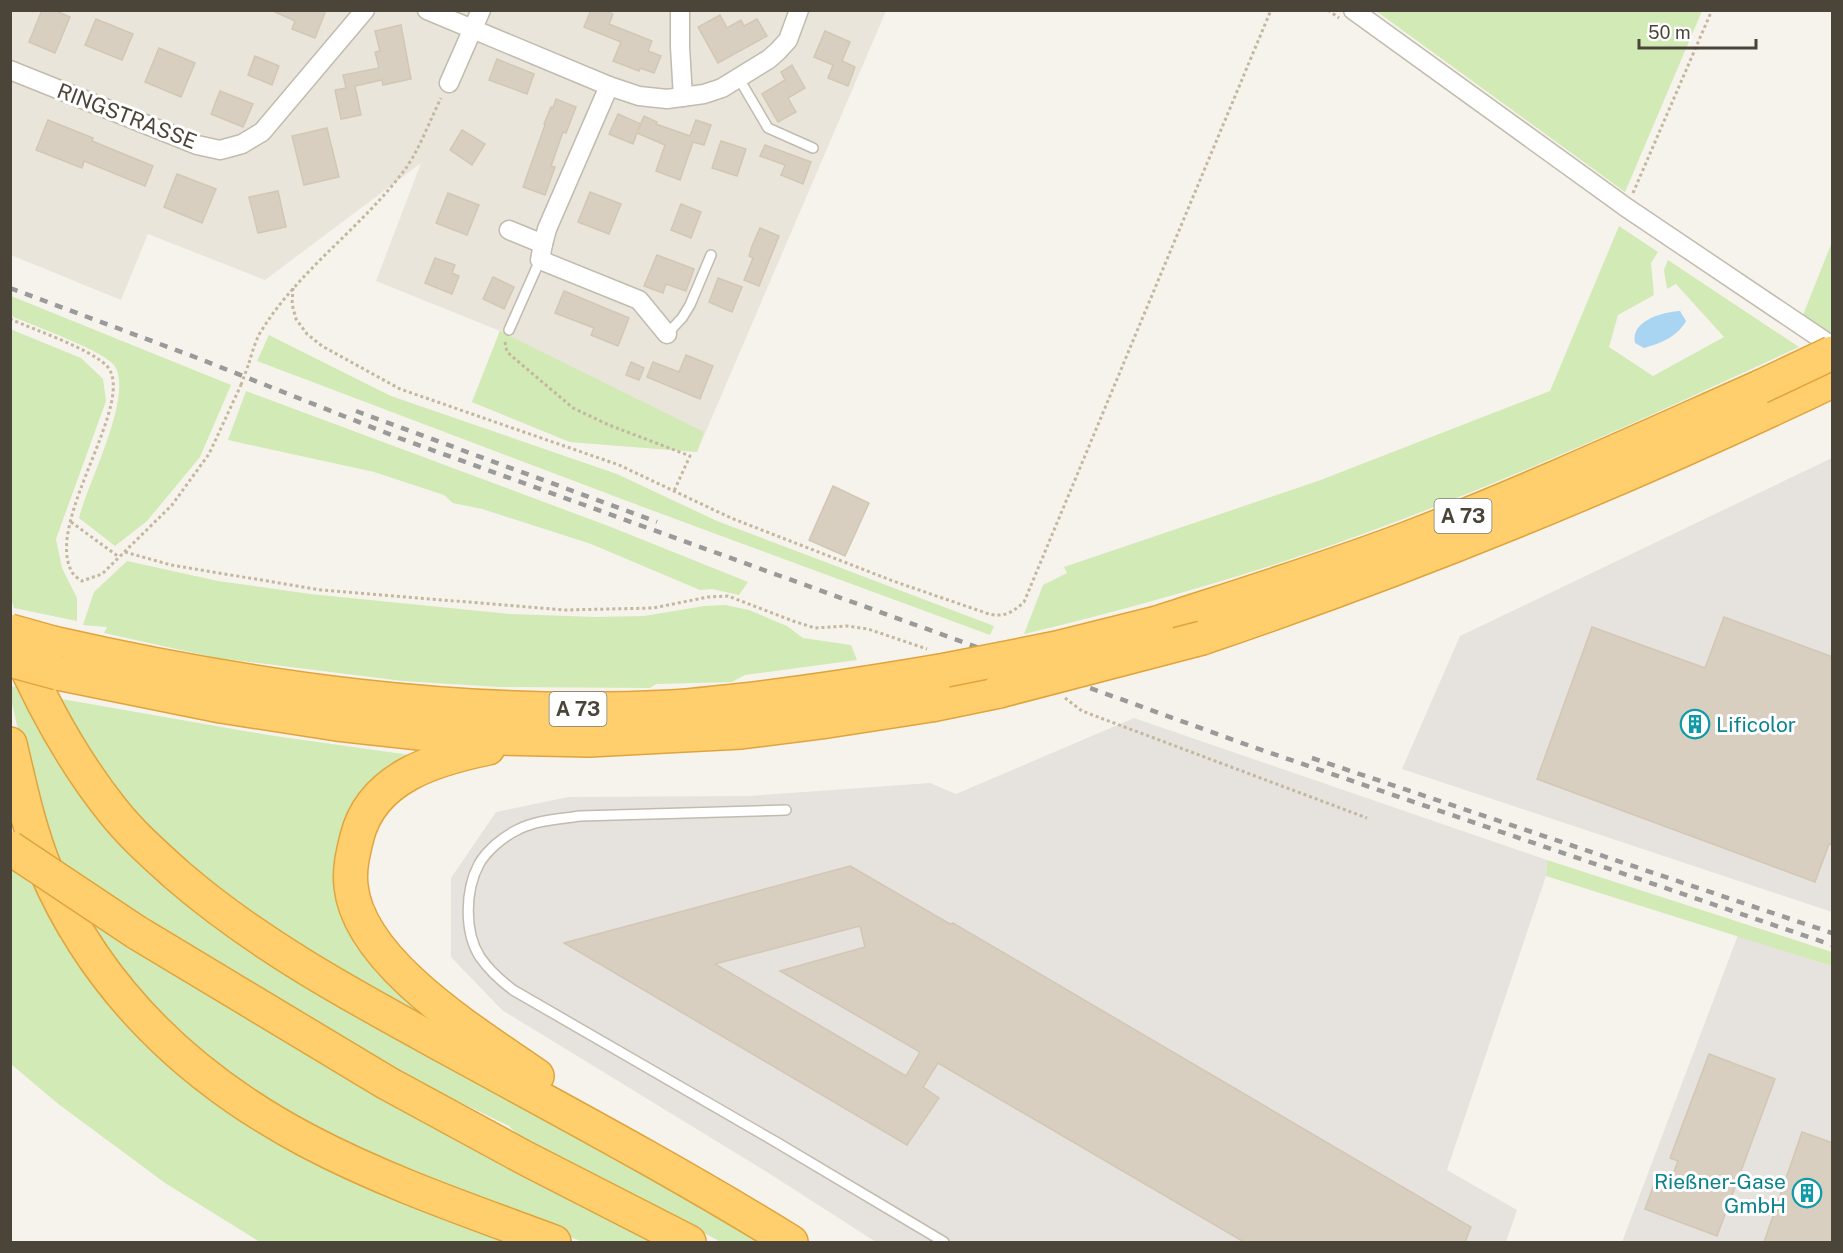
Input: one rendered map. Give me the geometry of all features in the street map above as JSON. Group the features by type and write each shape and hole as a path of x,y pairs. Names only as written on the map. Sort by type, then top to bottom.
{"highway":[{"name":"A 73","path":"10,631 55,658 220,706 336,724 456,737 589,740 741,732 821,723 999,692 1202,638 1313,600 1522,519 1676,454 1774,395 1833,352"},
{"name":"A 73","path":"10,660 55,658 128,660 334,694 447,705 569,709 674,707 807,693 941,661 1057,648 1157,622 1406,539 1774,395 1833,381"},
{"path":"10,631 48,713 77,761 114,812 151,852 188,885 284,955 655,1162 791,1242"},
{"path":"538,738 458,754 415,770 392,783 371,804 359,827 352,858 351,887 359,915 378,947 404,976 446,1011 655,1162"},
{"path":"10,744 46,871 70,918 96,961 129,1004 173,1049 262,1115 306,1141 416,1190 554,1242"},
{"path":"10,848 136,933 387,1083 525,1158 689,1242"}],"street":[{"name":"RINGSTRASSE","path":"10,70 197,145 220,150 242,144 262,132 365,10"},
{"path":"427,10 609,86 639,96 667,99 704,94 722,88 769,59 788,39 799,10"},
{"path":"449,84 481,10"},
{"path":"680,10 683,97"},
{"path":"1353,10 1627,208 1833,346"},
{"path":"541,252 547,230 609,86"},
{"path":"509,230 541,252 639,300 667,334"}],"lane":[{"path":"738,78 768,129 813,148"},
{"path":"509,330 541,252"},
{"path":"667,334 682,318 690,305 711,255"},
{"path":"786,810 580,816 551,820 517,830 493,847 477,869 467,917 471,939 480,957 501,981 513,990 944,1242"}],"path":[{"path":"294,288 292,304 296,319 307,334 322,346 392,384 619,465 731,518 893,581 996,616 1007,615 1024,602 1271,10"},
{"path":"1627,208 1712,10"},
{"path":"10,319 85,351 106,366 113,378 108,416 79,493 68,540 68,560 73,574 82,581 102,574 178,497 209,454 235,402 259,335 304,276 350,233 407,166 449,84"},
{"path":"509,330 505,341 507,352 573,408 609,425 690,456 674,491"},
{"path":"71,522 119,557"},
{"path":"125,552 171,566 321,590 566,610 653,608 708,597 728,596 815,628 847,626 868,629 941,661"},
{"path":"1061,694 1082,711 1366,818"}],"shaded area":[{"path":"10,11 886,11 697,452 570,442 472,402 500,331 376,281 421,163 265,280 148,234 121,300 11,255"},
{"path":"1832,458 1832,912 1402,769 1460,636"},
{"path":"1134,718 1547,860 1546,876 1447,1170 1517,1210 1506,1242 876,1242 770,1174 502,1010 451,957 451,878 496,812 568,797 749,796 930,783 956,794"},
{"path":"1738,935 1832,966 1832,1242 1622,1242"}],"green space":[{"path":"1376,11 1702,11 1625,192"},
{"path":"1619,226 1658,252 1651,263 1654,295 1618,315 1609,347 1653,376 1724,337 1676,284 1667,289 1664,270 1668,260 1799,347 1545,461 1416,514 1285,561 1188,591 1024,634 1043,585 1067,573 1064,567 1318,481 1550,391"},
{"path":"1832,242 1832,331 1826,334 1803,315"},
{"path":"11,296 231,385 200,457 147,521 115,546 79,518 107,440 119,396 119,379 114,365 82,345 11,316"},
{"path":"10,329 81,358 103,379 106,401 56,539 62,568 77,598 77,621 14,608 11,599"},
{"path":"500,331 704,432 697,452 570,442 472,402"},
{"path":"269,335 391,396 617,474 717,521 994,626 990,635 257,361"},
{"path":"246,391 611,527 748,582 739,595 712,589 700,590 591,544 482,509 453,503 444,495 374,472 228,440"},
{"path":"127,561 218,581 310,594 511,614 644,616 704,606 725,605 749,610 787,626 803,638 851,645 857,660 745,675 732,682 656,684 650,688 499,687 403,681 217,658 104,633 107,627 83,625 94,592"},
{"path":"10,686 26,688 134,850 766,1242 721,1242 518,1135 509,1126 431,1088 319,1027 50,856 34,805"},
{"path":"56,698 268,735 417,756 346,839 393,981 425,1021 266,930 147,831 79,741"},
{"path":"1547,860 1832,952 1832,966 1546,876"},
{"path":"10,868 44,894 141,1033 529,1242 260,1242 165,1183 57,1103 11,1064"},
{"path":"73,907 496,1159 653,1242 583,1242 339,1147 152,1020"}],"water":[{"path":"1680,311 1686,321 1673,335 1644,348 1635,343 1637,329 1642,323 1665,313"}],"building":[{"path":"42,10 54,10 70,17 55,53 29,42"},
{"path":"271,10 326,10 315,38 292,29 295,21"},
{"path":"591,10 605,10 613,14 609,24 652,41 648,51 661,56 654,73 640,68 639,71 613,61 621,42 584,27"},
{"path":"720,15 727,28 741,20 744,26 757,19 767,36 718,63 698,27"},
{"path":"96,19 133,34 122,60 85,45"},
{"path":"401,25 411,79 383,85 382,80 355,86 361,115 341,119 335,90 346,88 343,75 379,68 375,52 380,51 375,31"},
{"path":"825,31 850,42 842,61 855,67 848,86 828,78 833,65 814,57"},
{"path":"159,48 195,63 181,97 145,82"},
{"path":"255,56 279,66 272,85 248,75"},
{"path":"497,59 534,74 527,94 489,80"},
{"path":"792,65 805,88 788,98 796,112 778,122 762,94 785,80 781,72"},
{"path":"220,91 253,104 243,127 211,114"},
{"path":"556,99 576,107 566,133 563,132 551,166 555,167 545,195 523,187 544,124"},
{"path":"618,114 641,124 644,116 657,122 656,124 690,136 696,120 711,125 704,145 693,142 680,180 656,171 665,145 637,133 633,144 609,134"},
{"path":"48,120 153,166 145,186 84,161 82,168 36,150"},
{"path":"327,128 339,177 304,185 292,136"},
{"path":"462,130 485,144 472,165 450,150"},
{"path":"721,141 746,149 737,176 712,168"},
{"path":"765,145 811,162 803,184 781,175 785,165 760,156"},
{"path":"177,174 216,189 202,223 164,207"},
{"path":"278,191 286,227 258,233 249,197"},
{"path":"590,192 621,204 609,234 578,222"},
{"path":"448,193 479,205 467,235 436,223"},
{"path":"681,204 701,212 691,238 671,230"},
{"path":"760,228 779,236 759,286 744,280 753,258 749,256 752,246"},
{"path":"657,255 694,269 686,291 666,284 663,293 644,286"},
{"path":"435,258 455,265 452,273 459,276 452,294 425,283"},
{"path":"493,277 514,287 504,309 483,299"},
{"path":"718,278 742,287 732,312 709,302"},
{"path":"564,291 629,318 618,346 591,335 594,328 555,313"},
{"path":"686,355 713,366 700,399 647,377 653,362 679,372"},
{"path":"631,362 644,368 639,380 626,375"},
{"path":"833,486 869,503 845,556 809,540"},
{"name":"Lificolor","path":"1724,617 1833,657 1833,845 1829,844 1815,882 1537,779 1592,627 1705,668"},
{"path":"850,866 950,924 953,923 1471,1227 1465,1242 1244,1242 938,1063 923,1087 939,1098 907,1145 564,943","holes":["860,926 865,947 780,971 920,1052 906,1076 715,964"]},
{"path":"1709,1054 1775,1079 1717,1236 1645,1209 1654,1184 1667,1189 1678,1161 1670,1158"},
{"name":"Rießner-Gase GmbH","path":"1802,1132 1833,1143 1833,1242 1764,1242"}],"railway":[{"path":"10,288 200,359 399,438 1253,747 1832,945"},
{"path":"356,411 657,522"},
{"path":"1312,758 1832,933"}],"place":[{"name":"Lificolor","path":"1695,724"},
{"name":"Rießner-Gase GmbH","path":"1807,1193"}]}
